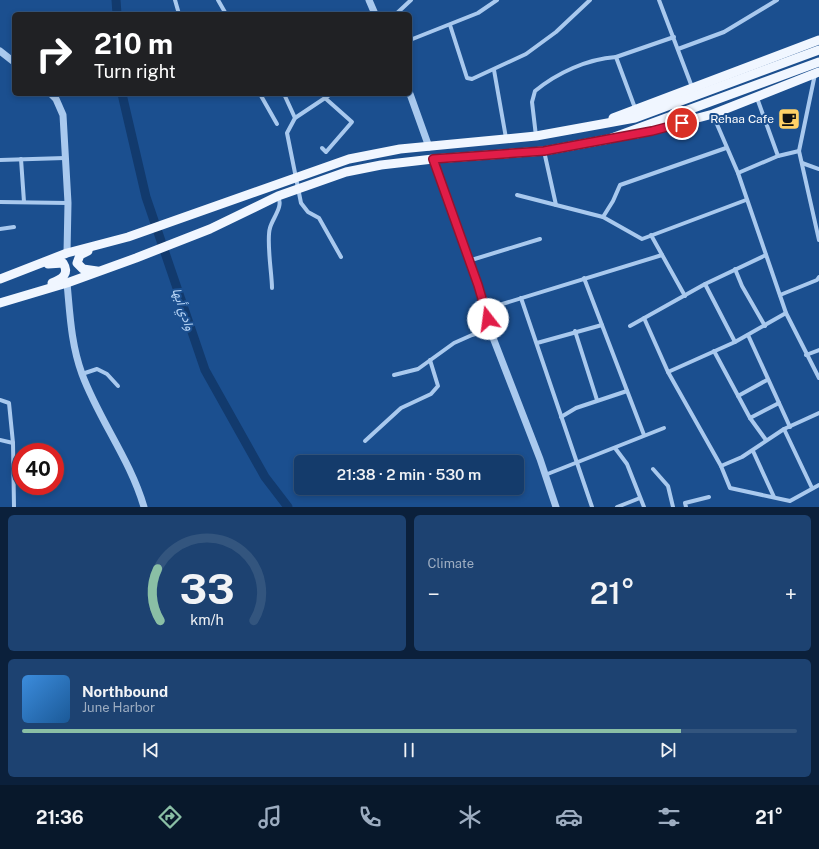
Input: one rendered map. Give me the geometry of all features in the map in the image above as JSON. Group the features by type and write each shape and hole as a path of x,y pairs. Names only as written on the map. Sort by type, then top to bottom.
{"main road":[{"path":"596,126 635,108 819,40"},
{"path":"0,279 67,253 128,237 349,159 400,149 536,136 635,118 819,50"},
{"path":"609,139 819,62"},
{"path":"716,79 773,67"},
{"path":"0,303 68,283 136,258 210,229 278,196 346,172 381,165 433,159 544,151 652,131 713,114 757,98 817,73"},
{"path":"713,114 773,79"},
{"path":"98,272 79,267 77,263 78,258 80,255 108,242"},
{"path":"28,295 63,277 66,273 66,268 63,263 58,262 30,268"}],"street":[{"path":"175,0 178,12"},
{"path":"218,0 225,12"},
{"path":"369,0 374,12"},
{"path":"398,12 411,0"},
{"path":"412,39 478,13 491,2 497,0"},
{"path":"450,25 467,78 472,79 526,54 556,32 590,0"},
{"path":"659,0 692,87"},
{"path":"678,48 724,32 777,0"},
{"path":"536,136 532,102 535,91 558,75 581,65 602,58 616,57 674,37"},
{"path":"0,51 12,60"},
{"path":"616,57 635,108"},
{"path":"494,70 506,140"},
{"path":"817,73 799,151 817,222 819,240"},
{"path":"53,96 56,99 63,116 68,203 67,253"},
{"path":"261,96 277,124"},
{"path":"285,96 296,118"},
{"path":"328,96 296,118 287,133 301,203 308,212 319,218 341,257"},
{"path":"411,96 429,147"},
{"path":"322,148 326,152 352,122 325,98"},
{"path":"757,98 778,156"},
{"path":"713,114 726,148 738,173 786,313 806,356 819,378"},
{"path":"603,217 613,202 620,184 726,148"},
{"path":"544,151 556,205"},
{"path":"738,173 778,156 799,151"},
{"path":"0,160 65,158"},
{"path":"21,159 24,202"},
{"path":"433,159 486,309 490,330 556,507"},
{"path":"802,163 819,169"},
{"path":"517,195 603,217 642,239 746,200"},
{"path":"272,288 269,230 280,205 278,196"},
{"path":"0,202 68,203"},
{"path":"0,229 14,227"},
{"path":"651,235 685,296"},
{"path":"468,261 540,239"},
{"path":"486,309 662,255"},
{"path":"630,326 705,284 766,255"},
{"path":"735,269 742,286 765,326"},
{"path":"780,295 817,280 819,277"},
{"path":"584,278 644,435"},
{"path":"68,283 72,332 82,374 130,470 144,507"},
{"path":"705,284 735,342"},
{"path":"520,298 537,343 592,507"},
{"path":"668,372 735,342 786,313"},
{"path":"644,318 668,372 721,466 730,488 790,501 819,485"},
{"path":"537,343 575,331 602,325"},
{"path":"394,375 418,369 454,343 472,334 490,330"},
{"path":"575,331 597,400"},
{"path":"748,335 767,380 790,428"},
{"path":"806,356 819,350"},
{"path":"714,351 750,418 766,440"},
{"path":"365,440 401,408 431,394 438,386 430,360"},
{"path":"82,374 97,369 107,374 118,386"},
{"path":"738,396 767,380"},
{"path":"561,417 576,408 626,391"},
{"path":"0,400 9,403 12,443 0,440"},
{"path":"750,418 779,403"},
{"path":"721,466 753,451 766,440 784,429 790,428 819,413"},
{"path":"545,475 664,428"},
{"path":"784,429 812,488"},
{"path":"615,448 627,464 644,507"},
{"path":"753,451 774,497"},
{"path":"653,469 668,486 673,507"},
{"path":"14,495 14,507"},
{"path":"686,507 685,503 709,497"},
{"path":"617,507 640,498"}],"waterway":[{"name":"وادي أبها","path":"116,0 117,12"},
{"name":"وادي أبها","path":"122,96 146,197 205,370 265,477 288,507"}],"place":[{"name":"Rehaa Cafe","path":"789,119"}],"route":[{"path":"488,319 478,285 454,222 433,159 544,151 652,131 682,123"}]}
